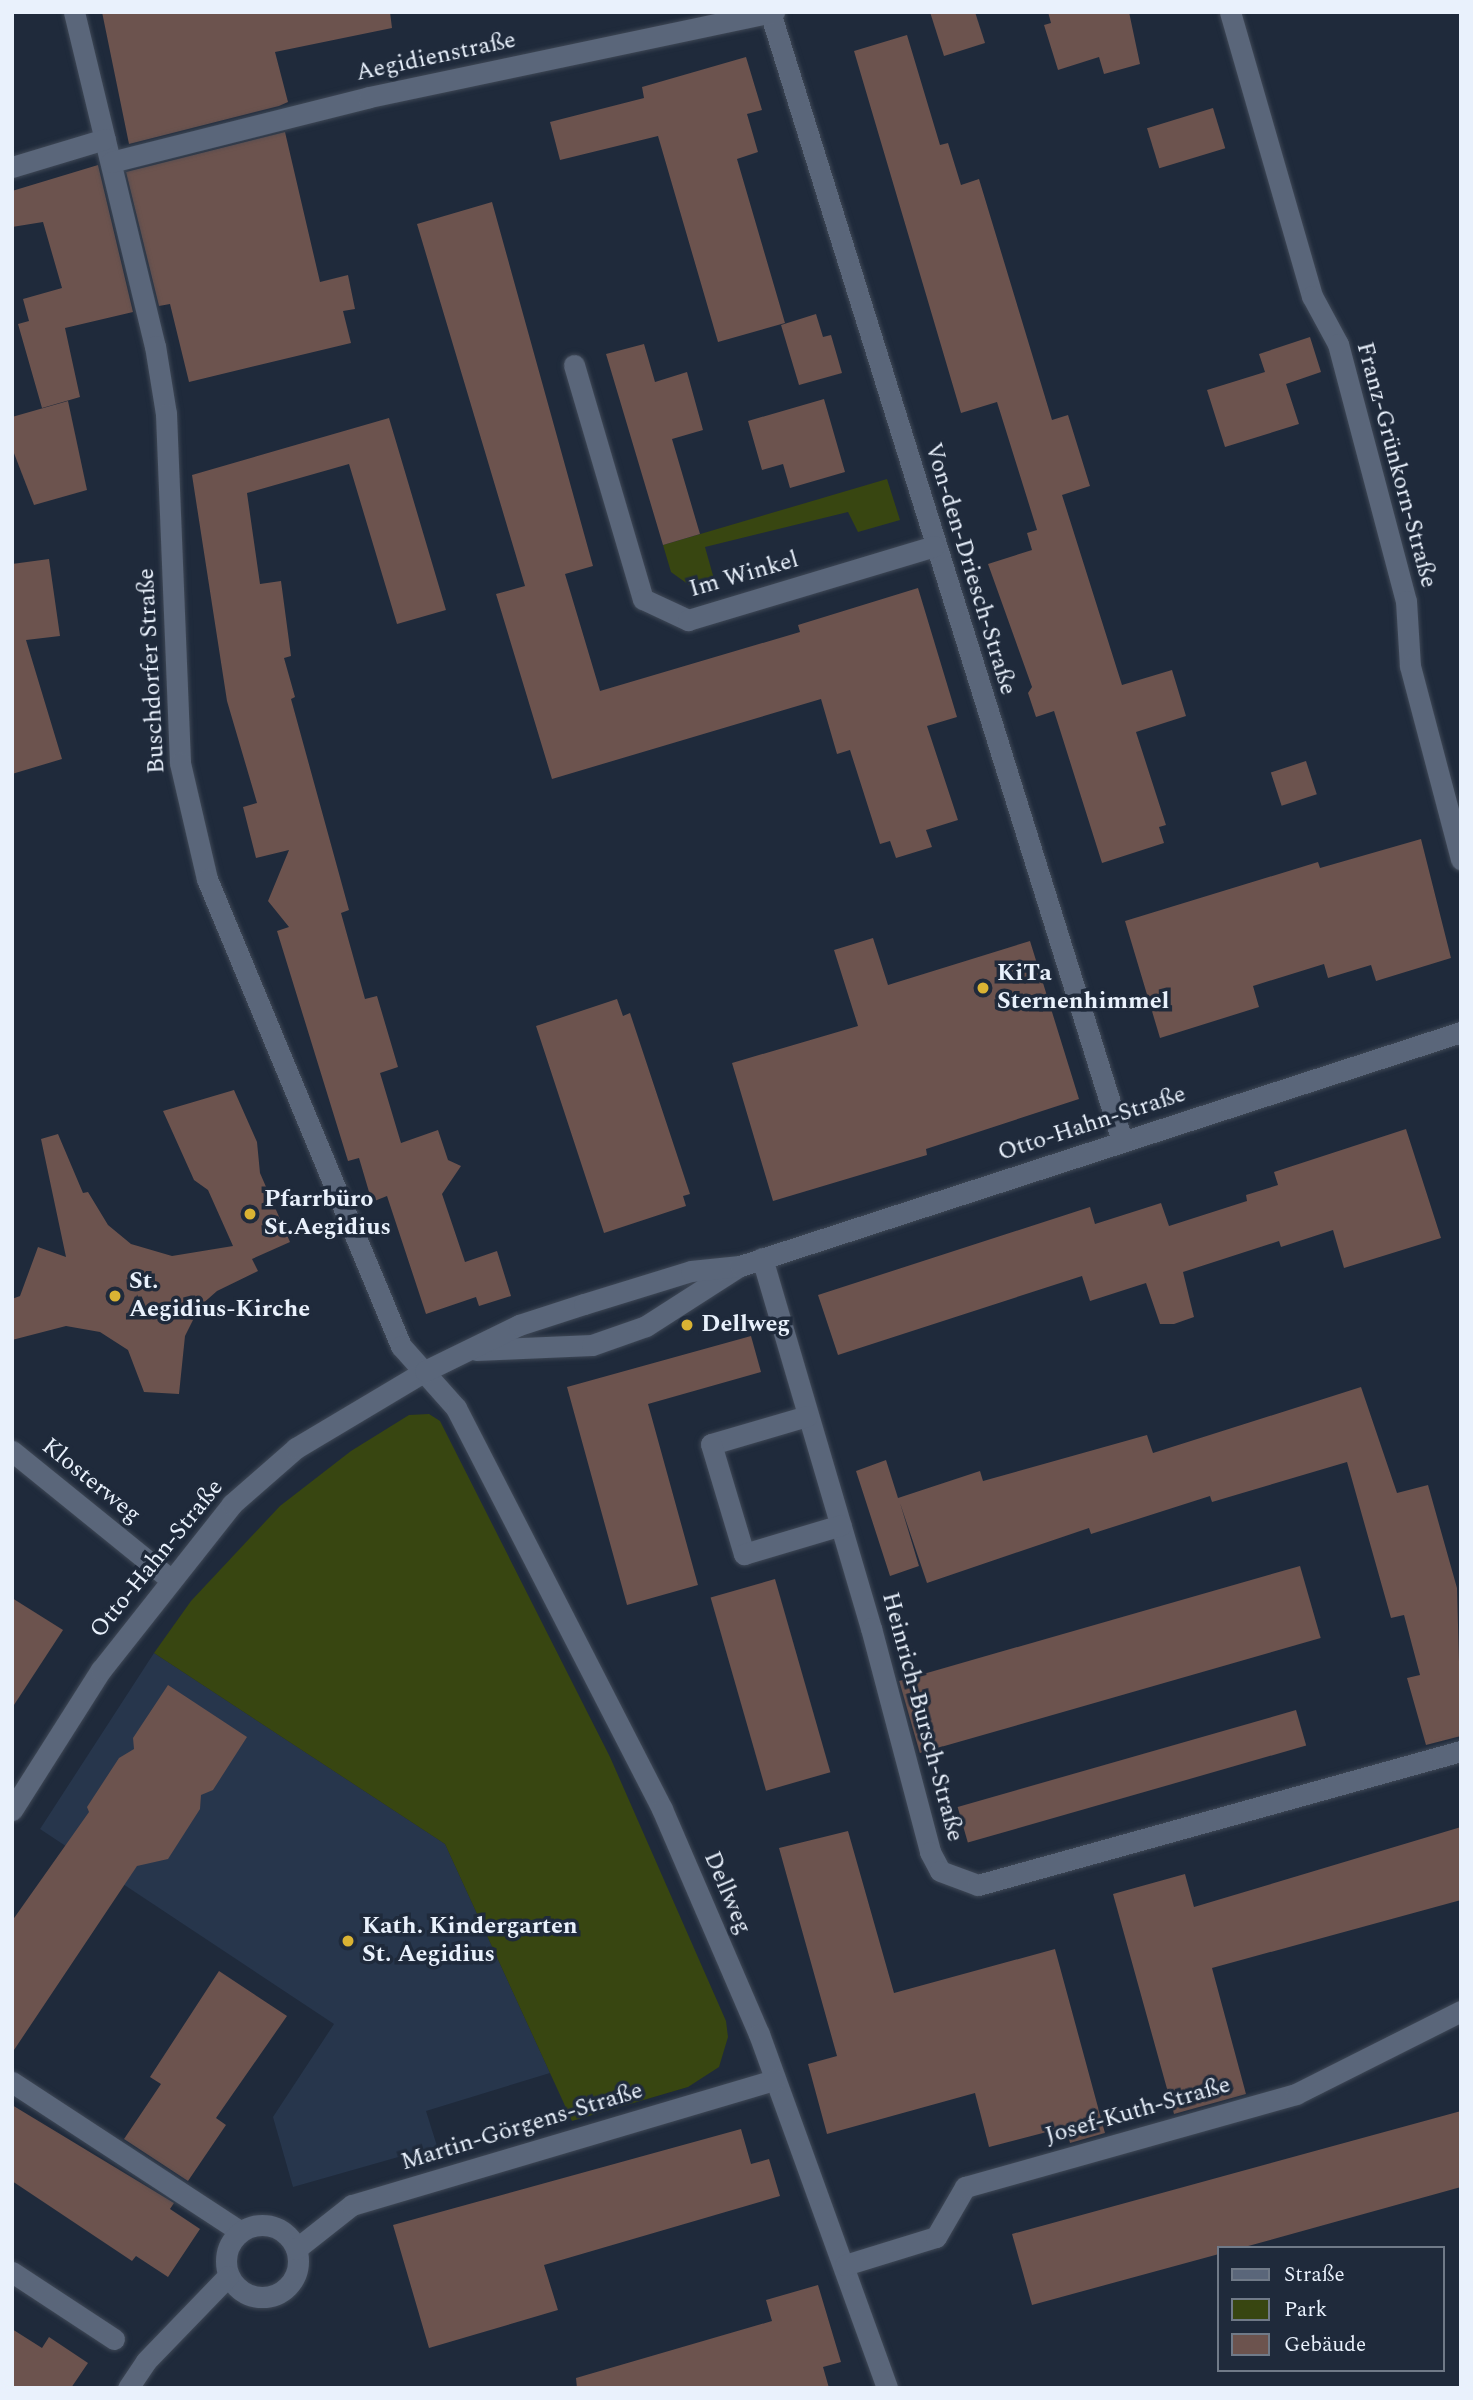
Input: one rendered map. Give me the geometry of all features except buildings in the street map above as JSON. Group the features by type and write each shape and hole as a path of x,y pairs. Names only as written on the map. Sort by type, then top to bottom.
{"street":[{"name":"Buschdorfer Straße","path":"74,12 155,346 166,414 180,763 207,879 401,1346 425,1371"},
{"name":"Franz-Grünkorn-Straße","path":"1230,12 1312,296 1338,344 1406,601 1410,666 1461,859"},
{"name":"Aegidienstraße","path":"111,162 369,97 772,13"},
{"name":"Von-den-Driesch-Straße","path":"772,13 934,546 1122,1142"},
{"path":"12,167 105,139"},
{"name":"Im Winkel","path":"574,365 642,599 688,620 934,546"},
{"name":"Otto-Hahn-Straße","path":"466,1350 592,1345 646,1326 740,1266 762,1258 1461,1032"},
{"name":"Heinrich-Bursch-Straße","path":"762,1258 841,1525 930,1852 940,1871 957,1881 978,1885 1461,1751"},
{"name":"Otto-Hahn-Straße","path":"12,1810 101,1671 169,1578 232,1504 296,1448 425,1371 466,1350 596,1300 691,1271 740,1266"},
{"name":"Dellweg","path":"425,1371 456,1408 662,1809 775,2080 845,2265 887,2388"},
{"path":"807,1416 711,1444 744,1554 841,1525"},
{"name":"Klosterweg","path":"12,1451 169,1578"},
{"name":"Josef-Kuth-Straße","path":"845,2265 936,2237 965,2187 1296,2094 1461,2011"},
{"name":"Martin-Görgens-Straße","path":"296,2249 352,2205 775,2080"},
{"path":"12,2082 240,2231"},
{"path":"128,2388 146,2361 228,2276 229,2244 240,2231 253,2226 279,2229 296,2249 290,2285 269,2297 244,2294 228,2276"},
{"path":"12,2272 114,2339"}],"shaded area":[{"name":"Kath. Kindergarten St. Aegidius","path":"154,1653 445,1844 550,2073 426,2111 437,2146 293,2187 273,2117 334,2024 40,1829"}],"green space":[{"path":"887,479 900,520 858,532 848,512 705,547 714,579 689,585 671,572 663,545"},
{"path":"429,1414 440,1421 610,1757 726,2021 728,2037 719,2067 688,2087 572,2121 445,1844 154,1653 191,1601 280,1506 351,1451 409,1415"}],"place":[{"name":"KiTa Sternenhimmel","path":"983,988"},
{"name":"Pfarrbüro St.Aegidius","path":"250,1214"},
{"name":"St. Aegidius-Kirche","path":"115,1296"},
{"name":"Dellweg","path":"687,1325"},
{"name":"Kath. Kindergarten St. Aegidius","path":"348,1941"}]}
